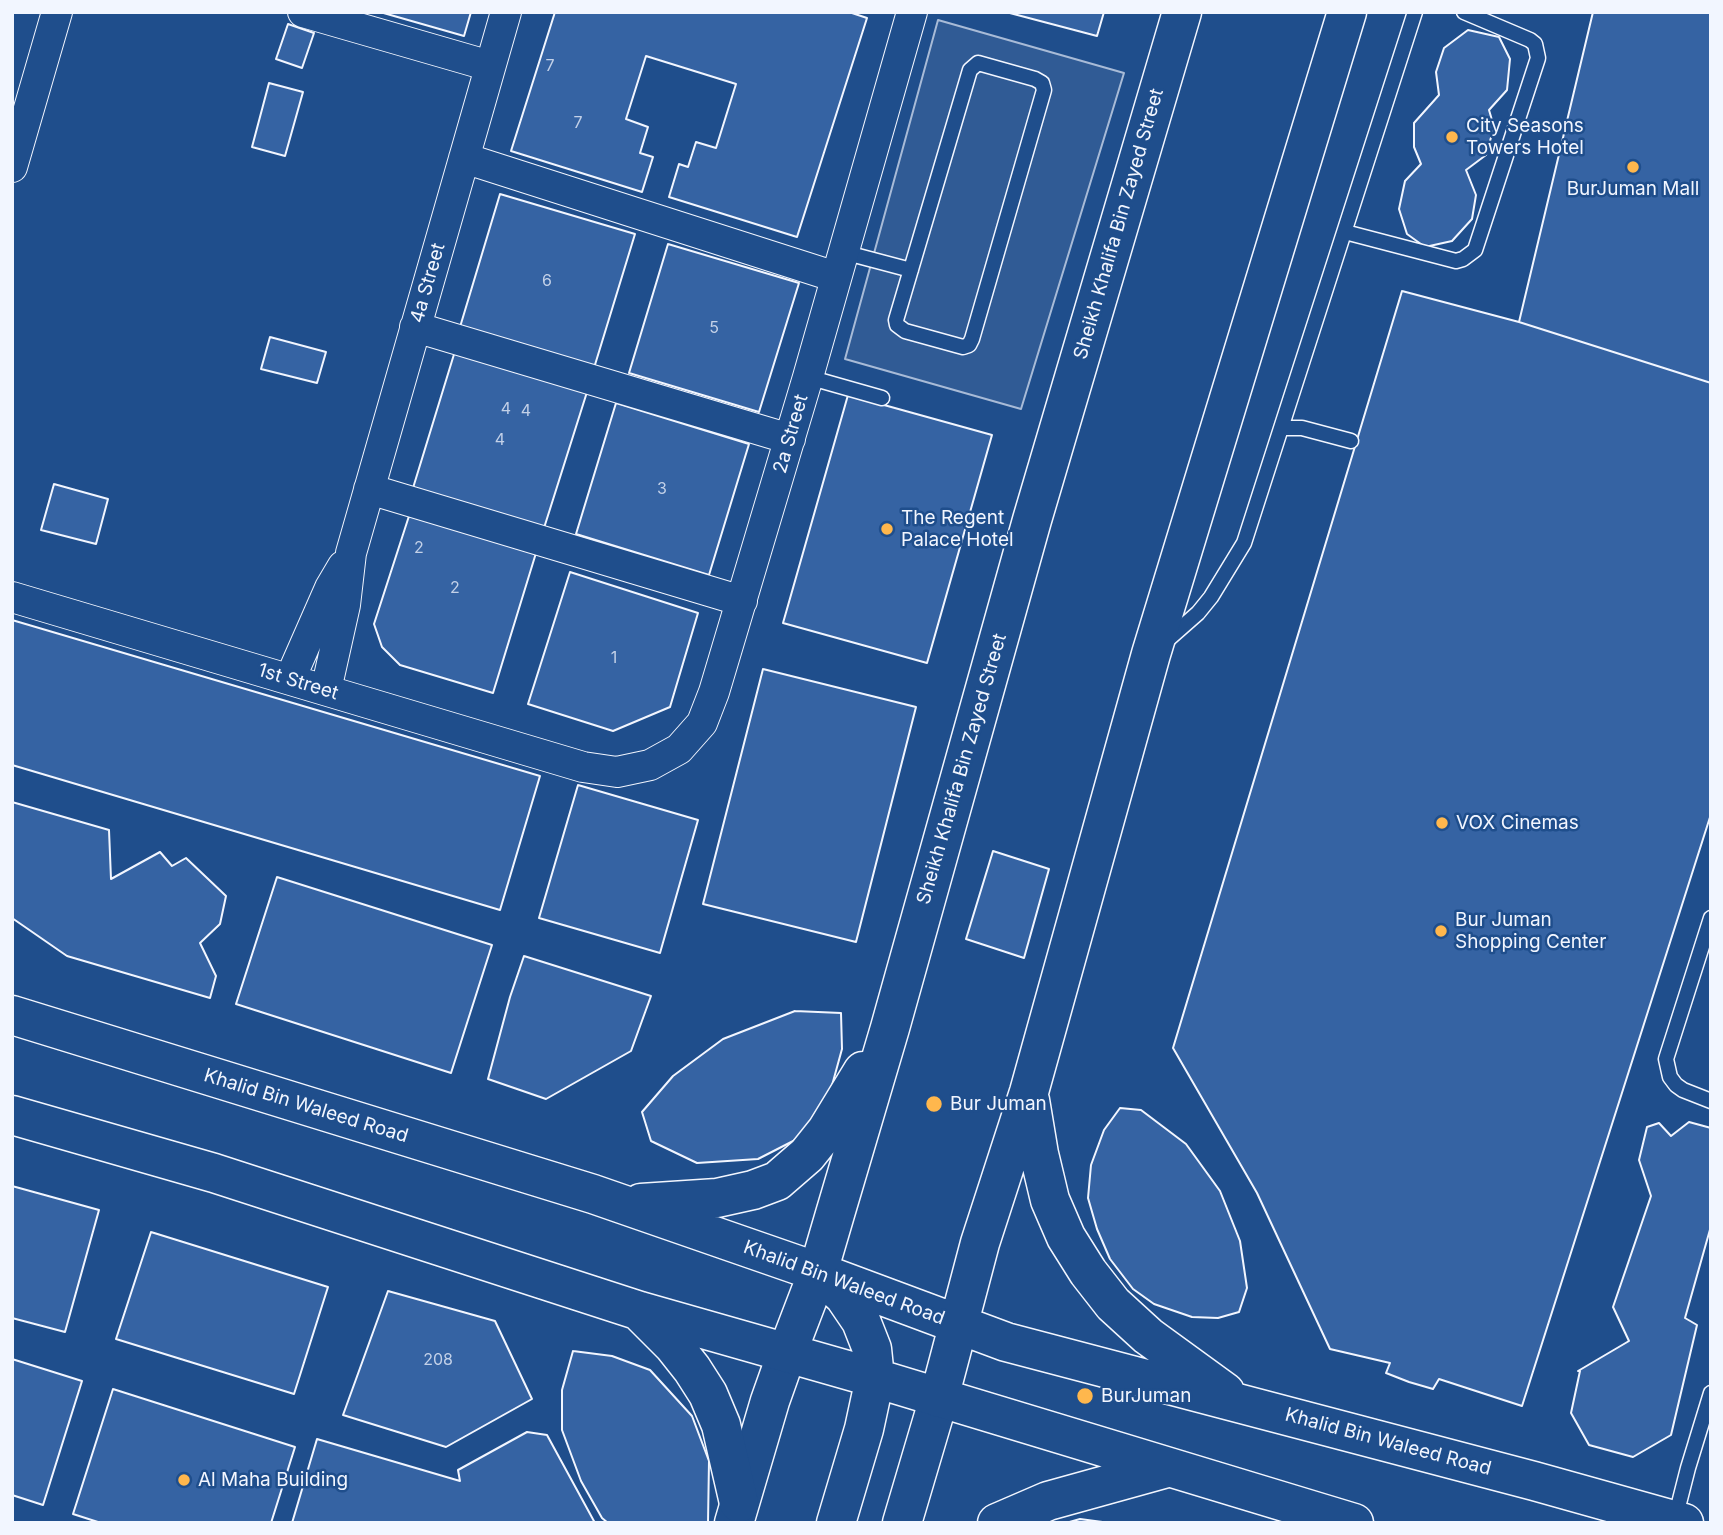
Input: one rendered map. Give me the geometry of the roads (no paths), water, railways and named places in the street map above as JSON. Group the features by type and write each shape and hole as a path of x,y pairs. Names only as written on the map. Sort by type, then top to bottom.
{"main road":[{"name":"Sheikh Khalifa Bin Zayed Street","path":"737,1513 788,1353 818,1272 890,1028 1032,520 1182,12"},
{"path":"902,1523 939,1398 980,1242 1029,1092 1151,654 1347,12"},
{"name":"Khalid Bin Waleed Road","path":"12,1015 622,1204 818,1272 1006,1342 1534,1480 1680,1521"},
{"path":"622,1204 717,1198 753,1190 777,1181 807,1155 827,1130 890,1028"},
{"path":"1029,1092 1050,1200 1066,1237 1088,1272 1113,1304 1147,1336 1244,1405"},
{"path":"12,1115 214,1173 640,1311 875,1378 1354,1523"},
{"path":"818,1272 844,1296 861,1321 872,1349 875,1378 864,1429 836,1523"},
{"path":"640,1311 673,1345 708,1394 721,1426 737,1513"},
{"path":"997,1523 1048,1501 1167,1468"}],"street":[{"path":"13,161 57,12"},
{"path":"303,12 490,66"},
{"name":"4a Street","path":"326,690 345,605 351,553 506,12"},
{"name":"2a Street","path":"583,767 617,772 650,765 679,748 702,723 715,692 790,439 912,12"},
{"path":"464,158 839,264"},
{"path":"415,327 790,439"},
{"path":"369,489 742,601"},
{"name":"4a Street","path":"290,679 330,588 351,553"},
{"name":"1st Street","path":"12,597 583,767"}],"lane":[{"path":"1151,654 1198,613 1234,562 1248,533 1415,12"},
{"path":"1345,232 1456,261 1464,259 1475,250 1538,58 1535,44 1530,40 1464,12"},
{"path":"978,63 1042,83 1044,90 969,345 963,347 905,331 897,325 897,315 911,270 972,67 978,63"},
{"path":"839,264 911,270"},
{"path":"808,377 882,398"},
{"path":"1283,428 1302,428 1351,441"},
{"path":"1711,918 1666,1059 1670,1077 1676,1085 1711,1101"},
{"path":"1680,1521 1688,1468 1711,1393"}],"place":[{"name":"City Seasons Towers Hotel","path":"1452,137"},
{"name":"BurJuman Mall","path":"1633,167"},
{"name":"The Regent Palace Hotel","path":"887,529"},
{"name":"VOX Cinemas","path":"1442,823"},
{"name":"Bur Juman Shopping Center","path":"1441,931"},
{"name":"Bur Juman","path":"934,1104"},
{"name":"BurJuman","path":"1085,1396"},
{"name":"Al Maha Building","path":"184,1480"}]}
